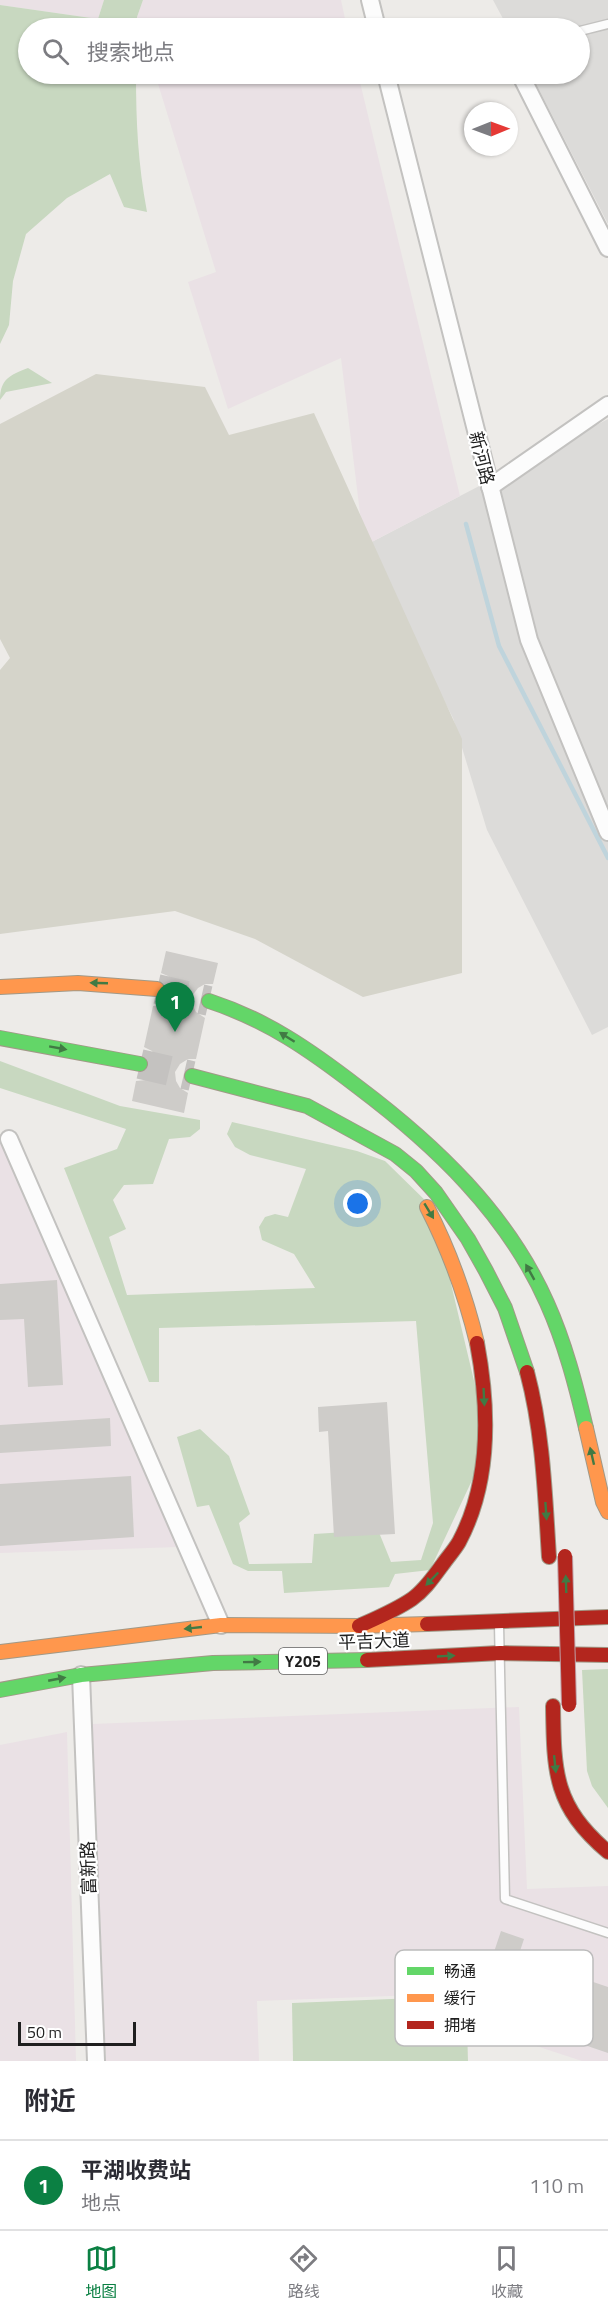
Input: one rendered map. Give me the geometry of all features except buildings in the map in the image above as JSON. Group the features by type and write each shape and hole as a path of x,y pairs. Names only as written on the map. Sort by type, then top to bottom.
{"main road":[{"path":"0,987 70,982 157,989"},
{"path":"209,1001 245,1013 320,1058 389,1110 442,1155 487,1205 519,1251 539,1288 562,1341 603,1502 608,1512"},
{"path":"0,1038 140,1064"},
{"path":"320,1058 428,1159 456,1192"},
{"path":"192,1076 307,1106 395,1154 416,1171 436,1193 468,1239 486,1271 509,1319 524,1359 536,1402 542,1445 549,1562"},
{"path":"307,1106 372,1147 393,1164 418,1192 438,1227 455,1265 469,1308 479,1354 484,1393 482,1464 475,1503 463,1537 440,1570 412,1599 359,1626"},
{"path":"565,1550 570,1710"},
{"path":"550,1603 552,1671"},
{"name":"平吉大道","path":"0,1652 221,1625 359,1626 608,1617"},
{"name":"平吉大道","path":"0,1690 81,1675 213,1663 361,1660 500,1653 608,1655"},
{"path":"552,1700 554,1761 558,1785 565,1805 591,1840 608,1852"}],"street":[{"path":"370,0 374,18"},
{"name":"新河路","path":"389,84 529,640 608,832"},
{"path":"525,84 608,248"},
{"path":"490,487 608,405"},
{"path":"9,1139 221,1625"},
{"name":"富新路","path":"81,1675 96,2061"}],"lane":[{"path":"590,28 608,24"},
{"path":"499,1621 505,1899 608,1933"}],"shaded area":[{"path":"0,0 104,0 98,18 0,5"},
{"path":"143,0 341,0 345,18 137,18"},
{"path":"493,0 608,0 608,224 536,84 590,84 590,18 503,18"},
{"path":"158,84 360,84 460,496 364,546 341,358 228,409 188,282 216,272"},
{"path":"96,374 205,387 229,435 314,413 462,739 462,973 363,997 255,939 175,911 0,934 0,670 10,658 0,639 0,424"},
{"path":"608,419 608,1027 592,1035 487,830 453,718 364,546"},
{"path":"0,1138 16,1175 178,1547 0,1553"},
{"path":"519,1707 527,1889 608,1886 608,2061 582,2061 536,2046 593,2046 593,1950 395,1950 395,1996 257,2001 259,2061 106,2061 92,1724"},
{"path":"67,1732 76,2061 0,2061 0,1745"}],"green space":[{"path":"104,0 143,0 137,18 98,18"},
{"path":"0,5 91,18 18,18 18,84 136,84 138,143 147,212 124,207 110,174 67,198 26,234 13,281 9,325 0,344"},
{"path":"28,368 52,383 6,392 0,400 4,382"},
{"path":"0,1061 120,1106 200,1120 200,1129 190,1137 169,1139 153,1184 124,1185 113,1200 126,1229 109,1237 127,1295 315,1288 294,1254 262,1240 259,1227 265,1217 275,1214 288,1217 306,1169 250,1155 235,1147 227,1134 232,1122 357,1151 385,1161 433,1208 489,1444 430,1570 395,1574 389,1587 284,1593 282,1571 248,1571 233,1564 209,1505 197,1507 177,1437 200,1429 229,1456 250,1514 239,1523 249,1564 312,1563 314,1534 378,1530 391,1562 421,1560 433,1523 416,1321 159,1328 159,1382 149,1382 64,1168 117,1149 126,1129 0,1088"},
{"path":"608,1669 608,1808 592,1786 587,1771 582,1670"},
{"path":"395,1999 395,2046 468,2046 468,2061 293,2061 292,2003"}],"waterway":[{"path":"466,524 499,646 608,858"}],"tunnel":[{"path":"157,989 209,1001"},
{"path":"140,1064 192,1076"}],"traffic: fast":[{"path":"209,1001 250,1017 287,1037 323,1061 387,1109 441,1157 490,1210 531,1270 547,1303 565,1349 586,1428"},
{"path":"0,1038 140,1064"},
{"path":"192,1076 307,1106 395,1154 416,1171 436,1193 468,1239 486,1271 505,1308 527,1372"},
{"path":"0,1690 81,1675 213,1663 367,1660"}],"traffic: slow":[{"path":"0,987 78,983 157,989"},
{"path":"427,1207 456,1273 477,1343"},
{"path":"586,1428 603,1502 608,1512"},
{"path":"0,1652 221,1625 427,1624"}],"traffic: jam":[{"path":"359,1626 400,1607 421,1591 457,1545 469,1519 477,1495 484,1444 484,1393 477,1343"},
{"path":"527,1372 540,1441 549,1557"},
{"path":"565,1556 569,1705"},
{"path":"427,1624 608,1617"},
{"path":"367,1660 500,1653 608,1655"},
{"path":"553,1706 554,1751 561,1787 567,1803 590,1835 608,1852"}],"place":[{"name":"平湖收费站","path":"175,1032"}]}
